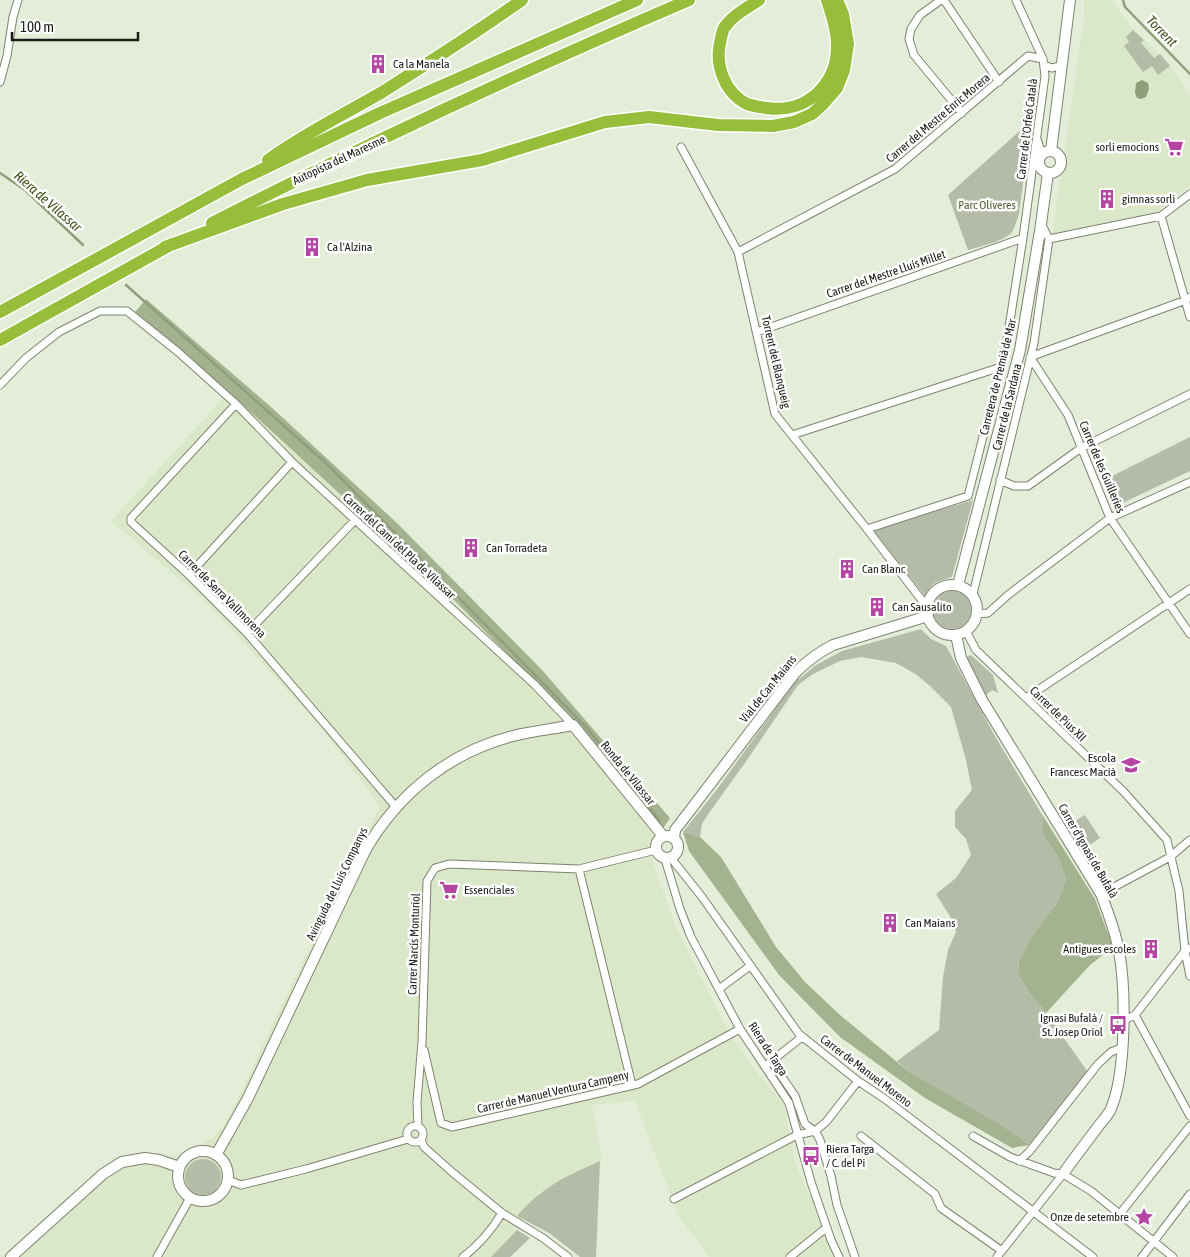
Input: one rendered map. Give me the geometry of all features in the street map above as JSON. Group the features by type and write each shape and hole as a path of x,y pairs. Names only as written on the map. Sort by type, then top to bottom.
{"highway":[{"path":"242,179 288,145 383,91 499,17 522,0"},
{"name":"Autopista del Maresme","path":"0,312 242,179 380,113 637,0"},
{"name":"Autopista del Maresme","path":"0,340 165,247 318,170 541,65 689,0"},
{"path":"759,0 740,11 723,29 718,54 720,70 736,96 749,104 779,110 804,103 816,96 826,83 834,67 837,44 827,0"},
{"path":"165,247 283,204 367,180 482,160 605,122 649,117 718,125 773,126 794,122 812,114 823,104 836,88 844,70 848,44 843,14 837,0"}],"street":[{"path":"0,82 18,0"},
{"path":"962,113 914,55 909,39 911,29 920,15 942,0 999,82"},
{"path":"1016,0 1043,62 1052,68 1062,64"},
{"path":"1046,153 1062,64 1070,0"},
{"name":"Carrer del Mestre Enric Morera","path":"738,252 896,169 1028,56 1043,62"},
{"name":"Carrer de l'Orfeó Català","path":"867,529 968,496 1006,346 1023,238 1040,171 1037,139 1045,76 1043,62"},
{"path":"1037,139 1046,153"},
{"name":"Torrent del Blanqueig","path":"681,147 738,252 775,414 867,529 927,612"},
{"path":"1046,153 1056,153 1061,163 1058,168 1054,172 1040,171 1040,158 1046,153"},
{"name":"Carretera de Premià de Mar","path":"958,585 1020,350 1041,224 1040,171"},
{"path":"1041,224 1049,239 1161,216 1190,194"},
{"path":"1161,216 1188,298 1190,317"},
{"name":"Carrer del Mestre Lluís Millet","path":"757,332 1023,238"},
{"name":"Carrer de la Sardana","path":"973,594 1034,344 1049,239"},
{"path":"1030,357 1188,298"},
{"name":"Carrer del Camí del Pla de Vilassar","path":"0,385 26,358 59,332 100,311 127,311 178,352 236,404 292,462 534,684 573,725"},
{"name":"Carrer de les Guilleries","path":"1030,357 1068,414 1110,518 1190,634"},
{"path":"792,435 1001,367"},
{"path":"1000,480 1014,486 1028,486 1081,448 1190,394"},
{"name":"Carrer de Serra Vallmorena","path":"236,404 131,518 131,522 248,633 396,807"},
{"path":"189,575 292,462"},
{"path":"978,614 988,613 1008,595 1110,518 1190,482"},
{"path":"248,633 355,520"},
{"path":"948,584 958,585 973,594 978,607 978,614 972,627 956,635 942,633 936,629 927,612 929,599 934,592 948,584"},
{"path":"1026,698 1190,589"},
{"name":"Vial de Can Maians","path":"674,838 675,830 803,664 833,645 927,612"},
{"name":"Carrer de Pius XII","path":"966,631 976,650 1124,792 1167,840 1179,891 1190,976"},
{"name":"Carrer d'Ignasi de Bufalà","path":"956,635 961,658 982,700 1101,894 1111,920 1119,950 1122,1021 1118,1088 1112,1108 1063,1174"},
{"name":"Avinguda de Lluís Companys","path":"216,1155 248,1098 366,849 377,831 396,807 437,770 471,751 514,736 573,725"},
{"name":"Ronda de Vilassar","path":"573,725 663,836"},
{"path":"663,836 674,838 679,848 677,853 668,858 658,855 656,850 657,842 663,836"},
{"path":"1101,894 1170,857 1190,840"},
{"name":"Carrer Narcís Monturiol","path":"418,1126 417,1102 422,1042 427,882 435,868 449,864 476,864 579,869 656,850"},
{"name":"Carrer de Manuel Moreno","path":"668,858 702,897 802,1037 1093,1257"},
{"name":"Riera de Targa","path":"668,858 680,909 691,938 740,1029 768,1063 789,1102 797,1136 826,1228 839,1257"},
{"path":"579,869 632,1085"},
{"path":"1122,1021 1135,1015 1187,950"},
{"path":"719,989 750,966"},
{"path":"1135,1015 1190,1116"},
{"name":"Carrer de Manuel Ventura Campeny","path":"422,1042 441,1123 452,1127 638,1084 740,1029"},
{"path":"802,1037 768,1063 795,1096 806,1124 820,1140 837,1205 856,1257"},
{"path":"1019,1161 1098,1064 1111,1052 1121,1048"},
{"path":"674,1199 797,1136 814,1131 826,1122 858,1081"},
{"path":"408,1139 408,1129 412,1126 418,1126 423,1132 422,1140 424,1147 502,1213 543,1238 568,1257"},
{"path":"1119,1215 1190,1126"},
{"path":"861,1136 934,1194 941,1208 999,1254 1063,1174"},
{"path":"973,1136 1019,1161 1054,1173 1063,1174 1091,1191 1173,1257"},
{"path":"228,1180 241,1185 306,1169 408,1139 416,1142 422,1140"},
{"path":"204,1151 216,1155 223,1161 228,1172 225,1189 213,1199 204,1201 190,1198 179,1184 179,1167 184,1160 195,1152 204,1151"},
{"path":"11,1257 103,1174 122,1162 145,1158 159,1160 179,1167"},
{"path":"1142,1257 1190,1194"},
{"path":"157,1257 190,1198"},
{"path":"463,1257 476,1247 492,1229 502,1213"},
{"path":"790,1257 826,1228"}],"shaded area":[{"path":"1084,0 1112,0 1131,27 1168,62 1186,90 1190,93 1190,185 1157,212 1052,235 1084,18"},
{"path":"1142,80 1148,83 1149,89 1146,97 1141,99 1137,98 1135,93 1136,83"},
{"path":"146,299 270,406 398,524 542,670 670,818 662,830 578,725 439,585 229,392 135,312"},
{"path":"229,392 439,585 569,716 662,830 652,859 676,928 729,1032 755,1070 784,1105 795,1163 839,1257 710,1257 678,1215 635,1101 592,1105 602,1162 539,1193 517,1230 491,1257 1,1257 112,1158 143,1152 174,1156 213,1138 227,1121 380,806 319,725 203,599 111,521"},
{"path":"1043,816 1095,899 1113,947 1090,965 1046,1013 1018,975 1019,960 1034,933 1058,901 1066,880 1059,859 1042,833"},
{"path":"683,832 700,837 721,857 776,947 805,982 840,1015 908,1071 997,1123 1029,1145 1012,1148 925,1098 840,1037 779,975 689,851"}],"green space":[{"path":"1133,30 1144,40 1141,43 1154,58 1160,54 1170,66 1158,75 1152,66 1143,72 1124,46 1129,42 1126,37"},
{"name":"Parc Oliveres","path":"1031,121 1019,214 1013,230 1009,235 998,241 968,250 948,195"},
{"path":"1190,437 1190,471 1114,507 1104,480"},
{"path":"973,500 952,577 933,585 925,596 873,530"},
{"path":"952,591 965,597 971,610 965,623 952,629 939,623 933,610 939,597"},
{"path":"921,629 931,639 946,646 996,738 1043,816 1042,833 1059,859 1066,880 1058,901 1034,933 1019,960 1018,975 1088,1072 1038,1137 1029,1145 908,1071 897,1061 939,1030 943,977 948,950 956,932 951,918 936,894 956,878 971,855 966,839 955,827 955,811 972,790 966,760 951,707 930,686 917,675 896,663 861,657 840,661 813,674 798,685 709,813 702,824 700,837 683,832 718,788 794,683 816,665 842,651"},
{"path":"971,655 993,675 998,693 992,690 985,696 964,658"},
{"path":"1085,815 1100,838 1088,846 1073,822"},
{"path":"203,1159 216,1164 221,1177 216,1190 203,1195 190,1190 185,1177 190,1164"},
{"path":"600,1161 596,1257 580,1257 549,1233 517,1216 536,1197 555,1183"},
{"path":"517,1230 530,1238 510,1257 491,1257"}],"waterway":[{"name":"Torrent","path":"1123,0 1125,7 1190,74"},
{"name":"Riera de Vilassar","path":"0,173 25,190 83,245"},
{"path":"126,285 328,465 587,728 660,821"}],"place":[{"name":"Ca la Manela","path":"378,64"},
{"name":"sorli emocions","path":"1174,147"},
{"name":"gimnas sorli","path":"1107,199"},
{"name":"Ca l'Alzina","path":"312,247"},
{"name":"Can Torradeta","path":"471,548"},
{"name":"Can Blanc","path":"847,569"},
{"name":"Can Sausalito","path":"877,607"},
{"name":"Escola Francesc Macià","path":"1131,765"},
{"name":"Essenciales","path":"449,890"},
{"name":"Can Maians","path":"890,923"},
{"name":"Antigues escoles","path":"1151,949"},
{"name":"Ignasi Bufalà / St. Josep Oriol","path":"1118,1025"},
{"name":"Riera Targa / C. del Pi","path":"811,1156"},
{"name":"Onze de setembre","path":"1144,1217"}]}
